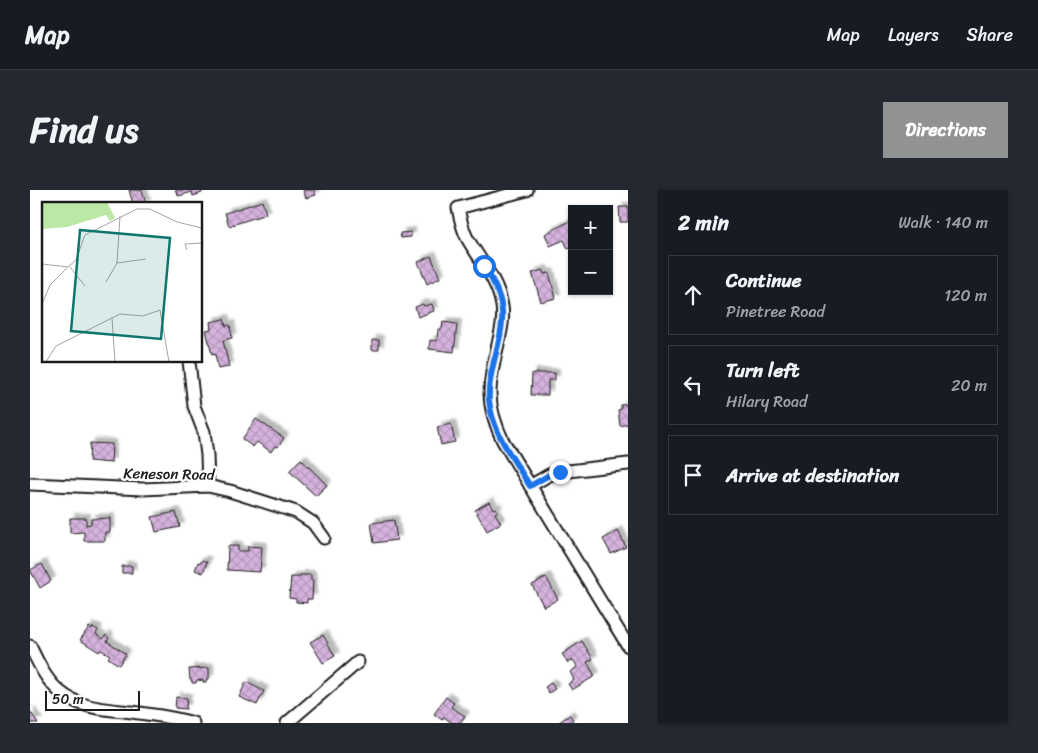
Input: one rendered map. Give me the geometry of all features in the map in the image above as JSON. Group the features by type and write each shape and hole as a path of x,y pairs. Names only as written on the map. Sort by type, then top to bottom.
{"street":[{"path":"527,190 458,208 466,236 493,281 502,304 502,328 489,388 492,415 502,441 628,646"},
{"path":"189,362 194,406 204,432 208,486"},
{"path":"530,486 549,475 560,472 628,464"},
{"name":"Keneson Road","path":"30,484 137,489 208,486 296,512 313,523 324,538"},
{"path":"30,646 50,682 66,697 75,702 97,708 169,717 193,723"},
{"path":"287,723 358,662"}],"building":[{"path":"129,190 142,190 145,202 132,202"},
{"path":"175,190 201,190 202,193 193,196 192,192 179,196"},
{"path":"314,190 316,195 306,198 303,191"},
{"path":"262,201 266,214 229,226 225,213"},
{"path":"619,207 628,207 628,222 620,222"},
{"path":"568,222 568,249 564,240 550,246 545,234"},
{"path":"411,232 411,237 401,238 400,233"},
{"path":"431,256 440,278 427,284 418,262"},
{"path":"543,270 544,274 549,273 556,298 541,302 532,273"},
{"path":"423,304 424,306 432,304 434,311 418,317 415,307"},
{"path":"224,319 226,326 230,325 232,338 223,340 229,367 218,369 215,354 212,355 206,330 211,329 210,322"},
{"path":"443,322 457,324 454,352 429,349 430,340 437,341 438,329 442,329"},
{"path":"372,340 379,340 379,350 372,350"},
{"path":"532,373 555,373 555,380 548,380 548,395 531,395"},
{"path":"626,404 628,424 620,426 618,410 621,409 621,405"},
{"path":"256,419 284,438 278,447 275,446 271,452 257,442 253,447 242,439"},
{"path":"451,424 455,442 441,445 437,427"},
{"path":"90,443 112,444 111,463 89,461"},
{"path":"301,459 327,485 316,496 289,471"},
{"path":"489,502 493,509 496,508 498,511 495,513 501,523 487,531 475,510"},
{"path":"176,512 180,527 156,532 152,517"},
{"path":"70,518 86,518 86,525 91,524 91,519 110,518 110,532 105,532 105,541 84,541 84,532 70,533"},
{"path":"394,520 397,540 374,543 371,523"},
{"path":"618,531 626,547 611,554 603,539"},
{"path":"228,546 238,546 238,551 248,551 248,546 262,547 260,572 227,570"},
{"path":"202,560 207,562 203,573 195,570 198,562 201,563"},
{"path":"42,564 51,581 40,588 30,570"},
{"path":"122,566 132,566 132,573 122,573"},
{"path":"300,575 311,575 311,580 313,580 312,599 307,599 307,603 296,602 296,599 289,598 291,577 300,577"},
{"path":"546,577 558,599 544,607 532,585"},
{"path":"89,627 98,630 96,634 103,639 106,635 109,638 107,641 126,654 119,665 108,658 110,655 101,650 99,652 80,640"},
{"path":"323,635 335,656 323,663 310,642"},
{"path":"582,641 593,659 587,662 595,676 572,690 568,684 574,680 570,672 578,667 573,660 568,663 562,654"},
{"path":"209,668 209,679 206,682 203,682 203,680 192,683 189,669"},
{"path":"246,682 264,691 257,705 239,697"},
{"path":"551,683 555,689 549,693 545,687"},
{"path":"176,697 187,698 186,709 175,708"},
{"path":"446,697 454,703 451,707 465,716 460,723 452,723 444,717 442,720 434,714"},
{"path":"30,711 38,723 30,723"},
{"path":"570,715 573,720 568,723 559,722"}],"route":[{"path":"484,266 498,292 503,316 489,388 489,401 496,428 530,486 549,475 560,472"}]}
